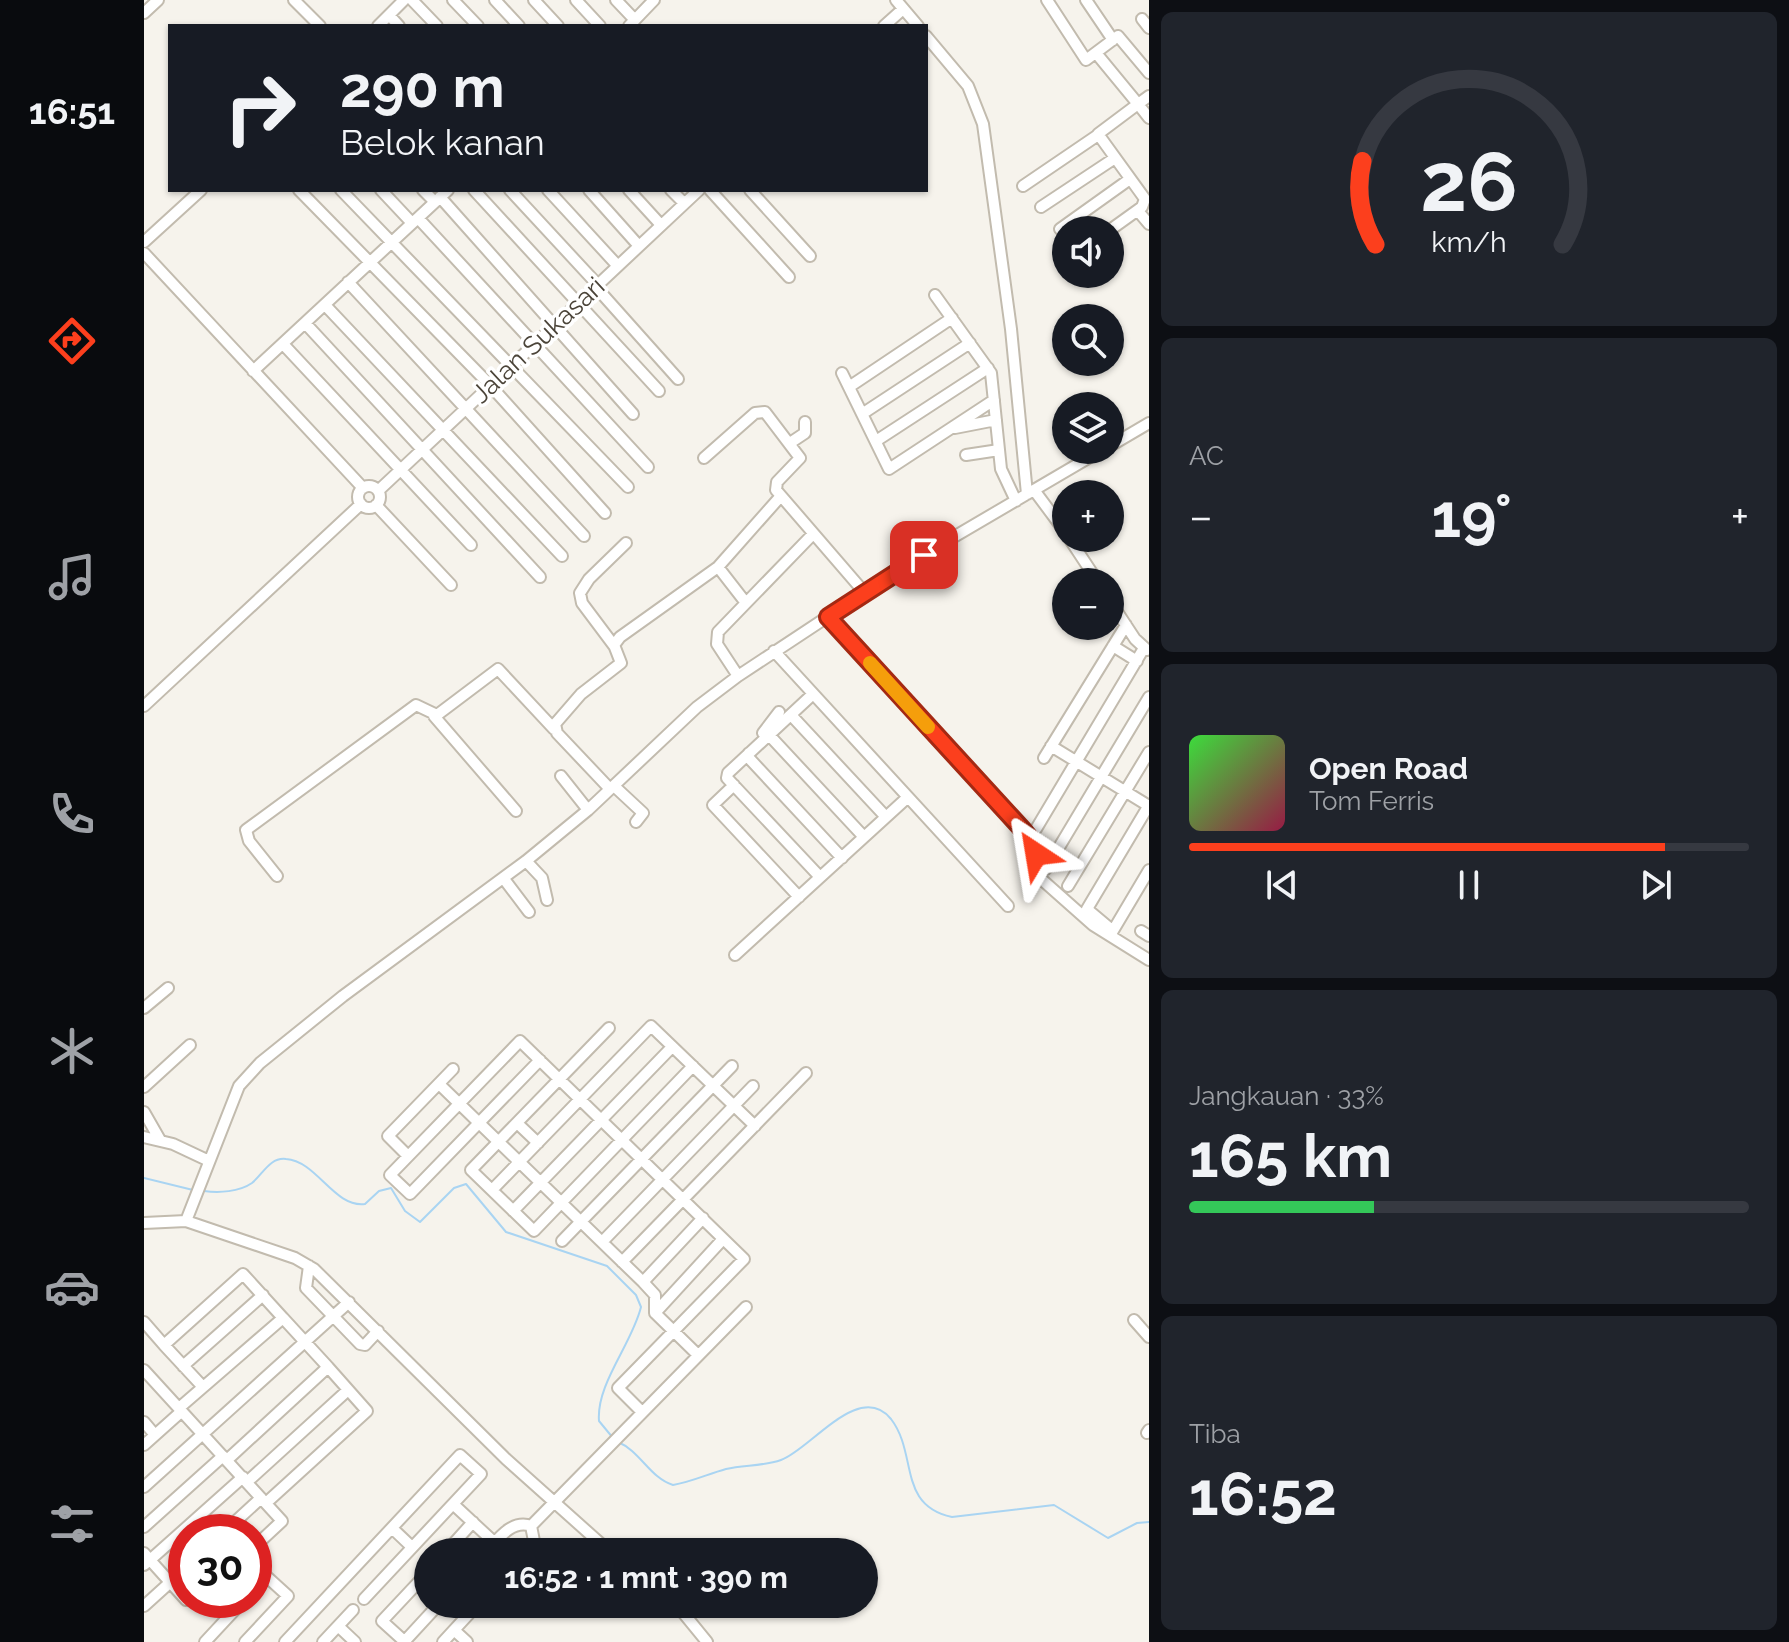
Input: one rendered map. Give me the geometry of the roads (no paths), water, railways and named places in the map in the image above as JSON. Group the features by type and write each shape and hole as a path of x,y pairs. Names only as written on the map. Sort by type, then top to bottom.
{"street":[{"path":"144,13 158,0"},
{"path":"294,0 318,24"},
{"path":"380,24 404,0"},
{"path":"412,0 435,24"},
{"path":"453,0 476,24"},
{"path":"495,0 517,24"},
{"path":"534,0 556,24"},
{"path":"576,0 598,24"},
{"path":"616,0 632,23 654,0"},
{"path":"1047,0 1086,60 1118,36 1149,73"},
{"path":"1086,0 1113,40"},
{"path":"885,24 900,4 916,24"},
{"path":"389,15 397,24"},
{"path":"928,38 968,86 983,124 1034,490 1052,513"},
{"path":"1096,53 1149,118"},
{"path":"1023,186 1149,96"},
{"path":"1098,135 1145,199 1138,211 1124,220"},
{"path":"1041,207 1115,158"},
{"path":"1078,216 1130,179"},
{"path":"144,242 199,192"},
{"path":"301,192 489,384 605,513"},
{"path":"343,192 390,244 512,363 628,487"},
{"path":"383,192 415,221 648,467"},
{"path":"476,192 659,391"},
{"path":"512,192 678,379"},
{"path":"550,192 617,265"},
{"path":"591,192 639,246"},
{"path":"631,192 661,225"},
{"path":"673,192 684,203"},
{"name":"Jalan Sukasari","path":"378,491 697,192"},
{"path":"712,192 789,277"},
{"path":"752,192 810,256"},
{"path":"253,371 441,196 633,414"},
{"path":"1138,211 1149,224"},
{"path":"144,253 363,488"},
{"path":"348,282 584,536"},
{"path":"935,295 988,368 1001,469 1016,501"},
{"path":"325,305 562,556"},
{"path":"849,387 952,318"},
{"path":"305,323 540,577"},
{"path":"862,414 970,343"},
{"path":"283,344 471,545"},
{"path":"876,441 988,368"},
{"path":"842,373 889,469 994,400"},
{"path":"704,458 758,411 765,412 800,460 775,484 780,497 864,592"},
{"path":"950,429 996,420"},
{"path":"790,443 805,433 805,422"},
{"path":"1124,438 1149,423"},
{"path":"966,455 999,450"},
{"path":"186,1221 207,1160 239,1086 251,1071 343,996 504,879 588,810 697,707 738,676 864,592 1078,464"},
{"path":"363,488 372,487 378,491 380,496 376,505"},
{"path":"363,488 358,498 361,504 367,507 376,505"},
{"path":"615,647 631,627 718,567 780,497"},
{"path":"144,706 361,504"},
{"path":"376,505 451,585"},
{"path":"738,676 715,638 813,534"},
{"path":"554,729 581,694 621,663 622,658 582,603 580,593 589,579 626,543"},
{"path":"718,567 746,603"},
{"path":"828,617 1032,840 1038,849 1031,870 1087,920 1112,933"},
{"path":"1036,829 1147,649 1124,622"},
{"path":"1044,758 1126,625"},
{"path":"1113,646 1137,661"},
{"path":"774,651 1008,906"},
{"path":"434,716 498,669 612,787 643,813 636,822"},
{"path":"747,756 785,716 813,694"},
{"path":"1046,869 1149,697"},
{"path":"769,702 886,817"},
{"path":"277,876 249,841 245,833 249,827 416,705 434,716 516,811"},
{"path":"785,716 728,773 734,785 820,877"},
{"path":"769,735 864,837"},
{"path":"1051,746 1149,806 1087,909 1112,933 1149,960"},
{"path":"1068,886 1149,752"},
{"path":"747,756 842,858"},
{"path":"561,776 588,810"},
{"path":"734,785 713,805 799,897"},
{"path":"735,955 908,797"},
{"path":"526,861 542,878 547,900"},
{"path":"1112,933 1149,870"},
{"path":"504,879 529,912"},
{"path":"144,1008 168,988"},
{"path":"492,1190 651,1026 755,1126"},
{"path":"609,1028 471,1170 534,1231 693,1066"},
{"path":"530,1031 390,1175 410,1194 540,1060"},
{"path":"520,1041 744,1259 618,1388 642,1412"},
{"path":"144,1087 190,1045"},
{"path":"513,1211 672,1047"},
{"path":"562,1241 732,1066"},
{"path":"408,1156 388,1136 453,1069"},
{"path":"622,1262 806,1073"},
{"path":"439,1084 643,1282 655,1295 655,1313 698,1355"},
{"path":"602,1242 753,1086"},
{"path":"144,1112 160,1140"},
{"path":"517,1123 538,1143"},
{"path":"144,1137 160,1140 207,1160"},
{"path":"643,1282 703,1218"},
{"path":"144,1223 186,1221 309,1266 552,1503 593,1538"},
{"path":"655,1313 723,1239"},
{"path":"309,1266 306,1288 361,1345 378,1331"},
{"path":"164,1345 243,1274 367,1411 246,1514"},
{"path":"183,1366 263,1295"},
{"path":"144,1487 349,1302"},
{"path":"534,1538 536,1522 552,1503 746,1307"},
{"path":"144,1445 203,1387 283,1318"},
{"path":"1134,1320 1149,1337"},
{"path":"144,1322 203,1387"},
{"path":"144,1527 328,1367"},
{"path":"144,1370 282,1521 272,1530"},
{"path":"168,1581 146,1559 348,1390"},
{"path":"144,1422 155,1435"},
{"path":"285,1642 460,1455 481,1474 364,1599"},
{"path":"453,1504 490,1538"},
{"path":"459,1538 473,1522"},
{"path":"500,1538 513,1526 536,1522"},
{"path":"392,1528 412,1547"},
{"path":"272,1581 288,1596 272,1613"},
{"path":"144,1606 168,1585"},
{"path":"414,1587 382,1621 404,1642 426,1618"},
{"path":"323,1642 353,1610"},
{"path":"205,1642 227,1618"},
{"path":"245,1642 267,1618"},
{"path":"443,1642 465,1618"},
{"path":"687,1618 707,1642"},
{"path":"338,1626 355,1642"},
{"path":"454,1630 467,1642"}],"waterway":[{"path":"204,1191 222,1192 241,1188 252,1183 271,1163 286,1159 307,1167 344,1199 354,1203 365,1204 379,1191 391,1188 405,1211 420,1222 454,1188 466,1184 506,1232 607,1266 636,1295 641,1307 609,1378 600,1407 599,1421 613,1438"},
{"path":"144,1178 193,1190"},
{"path":"618,1442 658,1477 673,1485 726,1469 781,1460 850,1412 864,1408 878,1409 891,1419 899,1433 916,1490 923,1502 935,1511 952,1517 1054,1505 1108,1538 1137,1523 1149,1522"}]}
